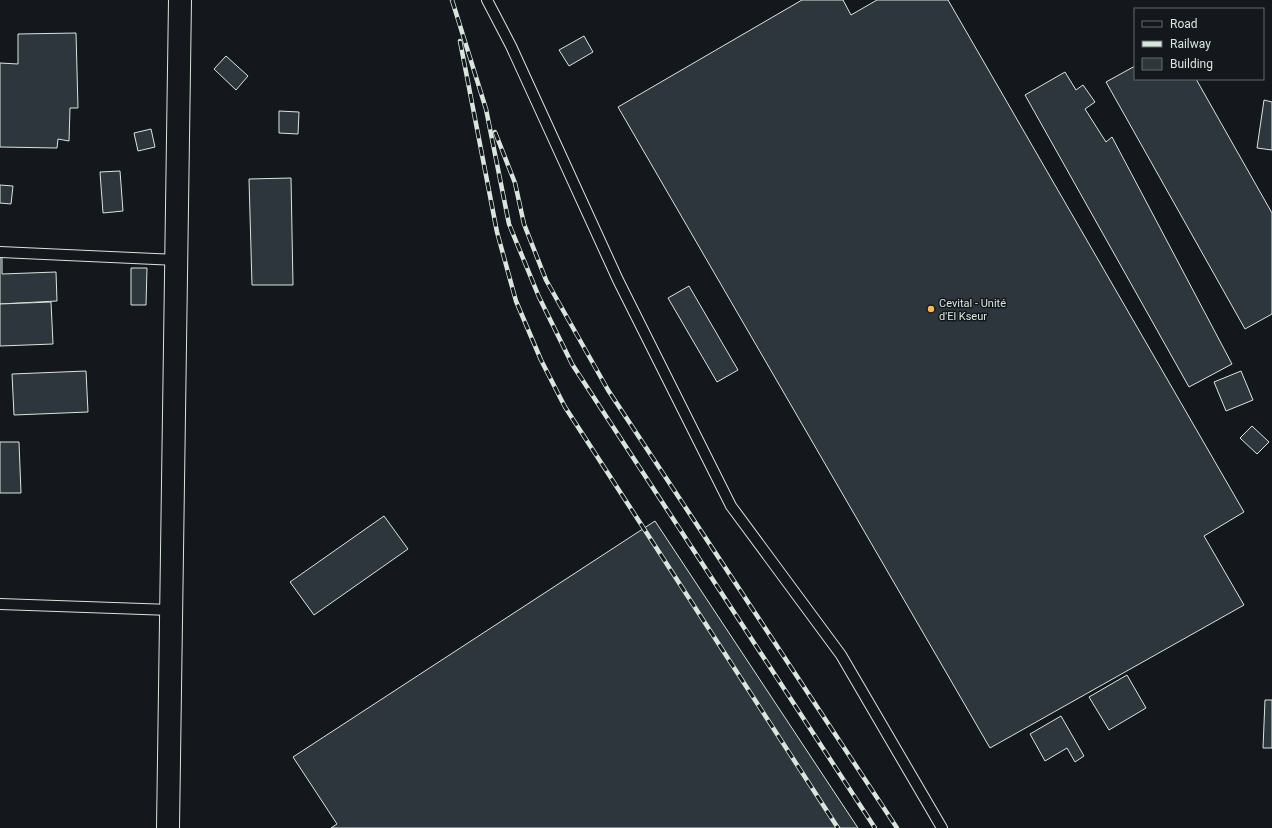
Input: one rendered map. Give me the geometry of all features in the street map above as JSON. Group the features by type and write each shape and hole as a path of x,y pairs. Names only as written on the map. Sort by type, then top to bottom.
{"main road":[{"path":"168,828 180,0"}],"lane":[{"path":"486,0 511,46 618,280 731,506 841,655 942,828"},
{"path":"0,252 177,260"},
{"path":"0,604 171,610"}],"building":[{"name":"Cevital - Unité d'El Kseur","path":"802,0 843,0 851,15 877,0 948,0 1244,512 1204,536 1244,605 990,748 618,107"},
{"path":"76,33 78,108 70,108 69,141 58,139 57,148 0,147 0,63 18,64 18,34"},
{"path":"584,36 593,52 569,66 559,50"},
{"path":"226,56 248,76 236,90 214,69"},
{"path":"1134,67 1134,80 1197,80 1272,213 1272,314 1245,329 1106,82"},
{"path":"1065,72 1076,90 1083,85 1095,102 1085,109 1106,142 1112,137 1232,364 1189,387 1025,95"},
{"path":"1264,100 1272,102 1272,150 1257,148"},
{"path":"279,111 299,112 298,134 279,133"},
{"path":"151,129 155,147 138,151 134,133"},
{"path":"120,171 123,211 103,213 100,172"},
{"path":"291,178 293,285 252,285 249,179"},
{"path":"0,185 13,186 11,204 0,203"},
{"path":"0,257 2,257 2,274 56,272 57,301 0,304"},
{"path":"131,268 147,268 146,305 131,305"},
{"path":"689,286 738,370 717,382 668,298"},
{"path":"51,302 53,344 0,346 0,304"},
{"path":"86,371 88,412 14,415 12,374"},
{"path":"1241,371 1253,400 1226,411 1214,382"},
{"path":"1252,426 1269,442 1257,454 1240,438"},
{"path":"0,442 19,442 21,493 0,493"},
{"path":"384,516 408,549 314,615 290,582"},
{"path":"655,521 858,828 331,828 337,824 293,757"},
{"path":"1127,675 1146,708 1109,730 1089,697"},
{"path":"1265,700 1272,700 1272,748 1263,748"},
{"path":"1061,716 1084,756 1075,762 1067,748 1045,761 1030,734"}],"railway":[{"path":"452,0 486,109 509,224 539,297 572,364 875,828"},
{"path":"460,41 497,232 516,301 541,360 565,407 838,828"},
{"path":"495,132 515,183 524,224 546,280 608,390 897,828"}],"place":[{"name":"Cevital - Unité d'El Kseur","path":"931,309"}]}
